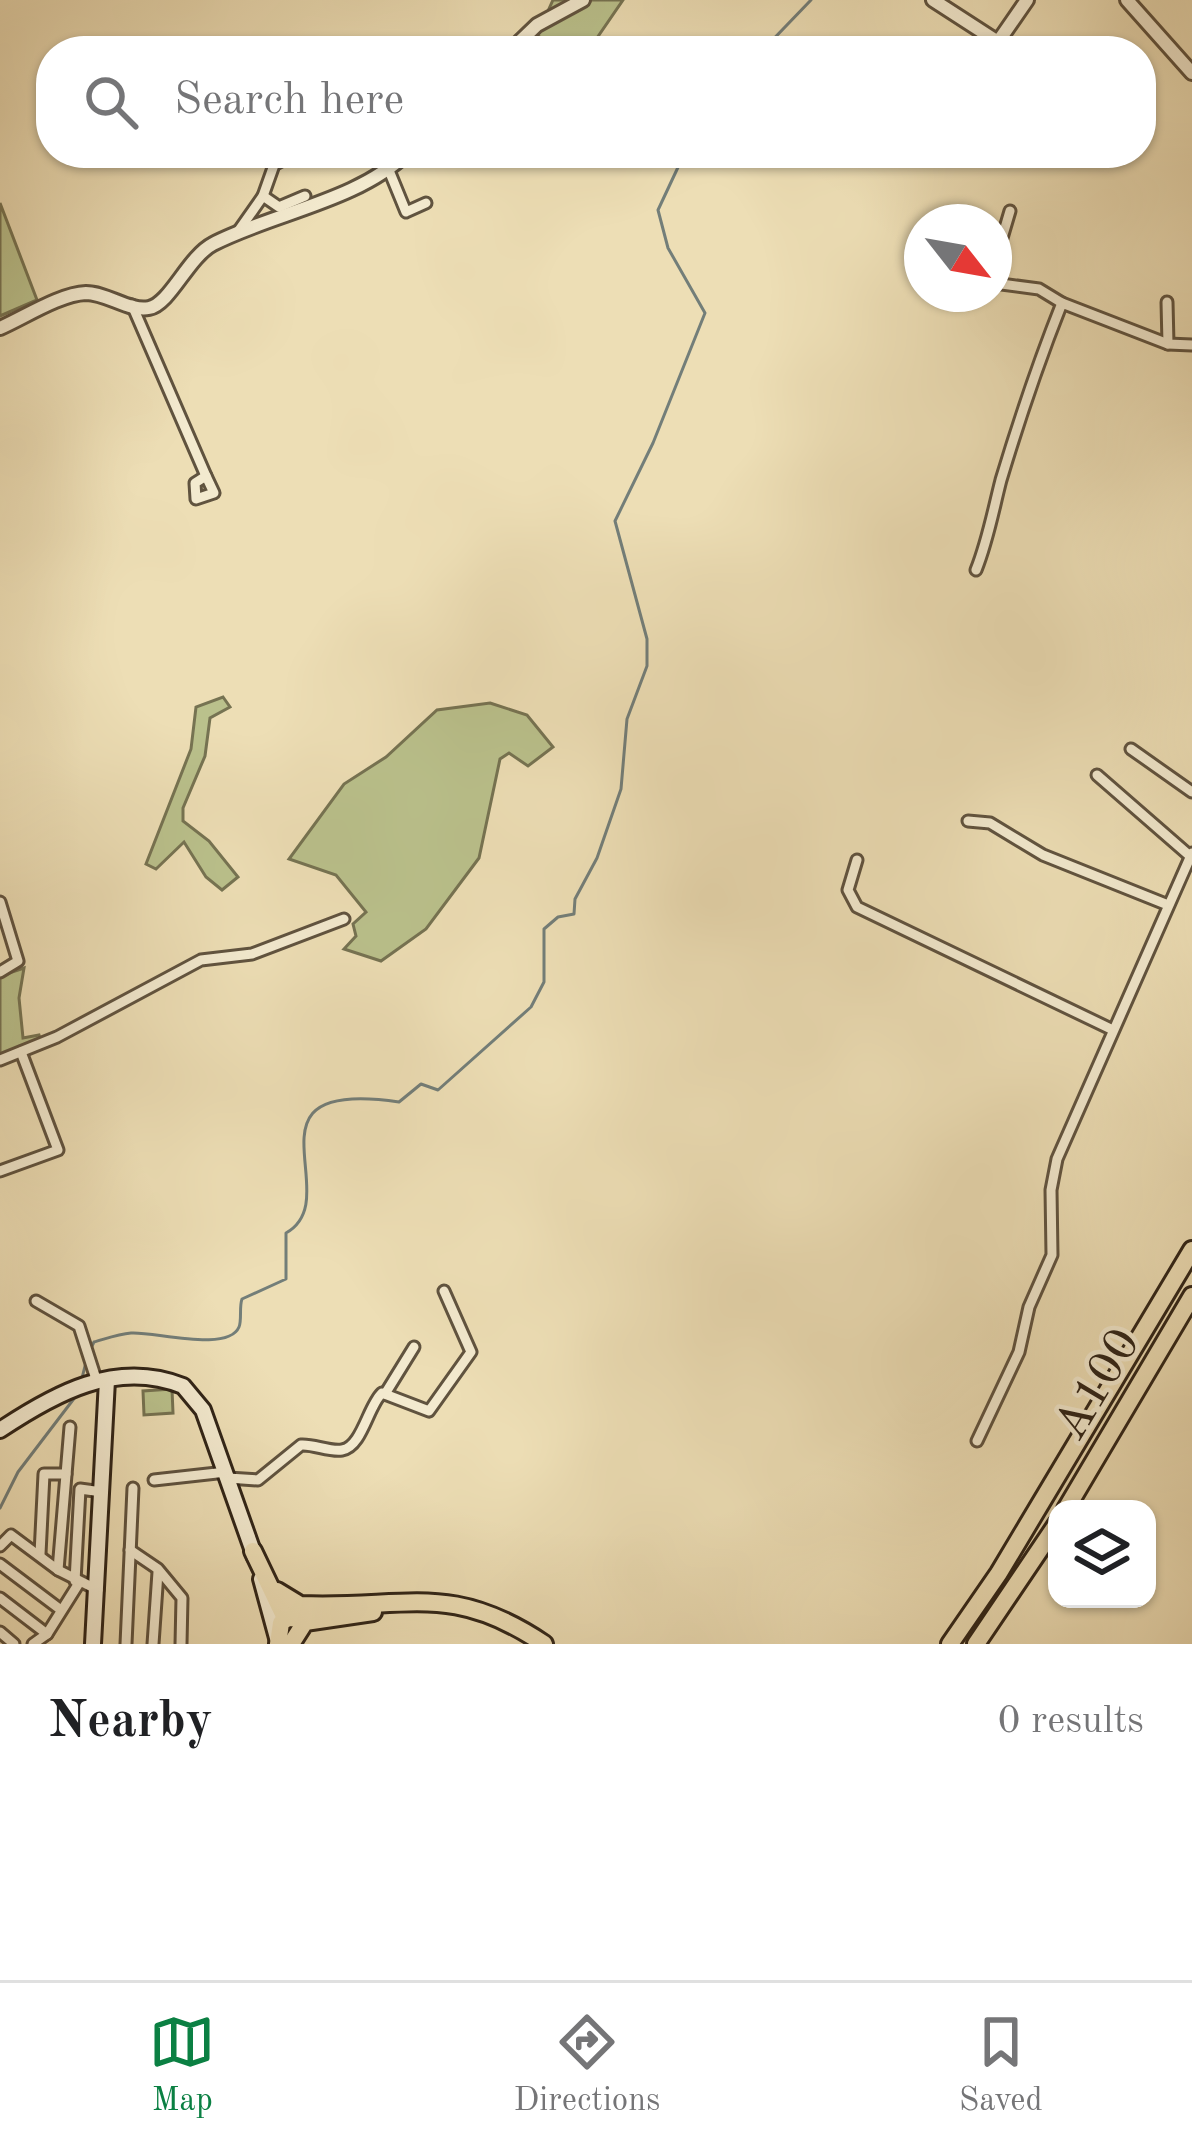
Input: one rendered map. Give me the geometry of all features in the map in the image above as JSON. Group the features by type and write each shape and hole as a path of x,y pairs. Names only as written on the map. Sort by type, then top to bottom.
{"highway":[{"name":"A100","path":"946,1644 1030,1522 1192,1250"},
{"name":"A100","path":"1071,1500 1192,1296"},
{"path":"978,1644 1048,1539"},
{"path":"253,1551 285,1618"},
{"path":"277,1591 287,1601 317,1612 456,1613 488,1623 524,1644"},
{"path":"278,1644 276,1633 285,1618 433,1600 496,1614 544,1644"},
{"path":"290,1644 317,1612"}],"main road":[{"path":"93,1644 102,1492 96,1379"},
{"path":"0,1430 65,1388 96,1379 159,1379 183,1386 203,1410 247,1529 278,1644"},
{"path":"247,1529 277,1591 290,1644"}],"street":[{"path":"526,36 584,0"},
{"path":"933,0 989,36"},
{"path":"1002,36 1027,0"},
{"path":"1127,0 1192,73"},
{"path":"236,233 263,196 273,168"},
{"path":"0,328 81,293 146,310 159,304 188,261 236,233 388,168 406,212 426,203"},
{"path":"263,196 279,207 305,196"},
{"path":"1012,285 1039,289 1062,303 1168,344 1192,345"},
{"path":"1167,302 1168,344"},
{"path":"976,570 993,527 1000,482 1033,379 1062,303"},
{"path":"132,305 206,476"},
{"path":"1131,749 1192,793"},
{"path":"977,1441 1019,1352 1029,1307 1052,1255 1051,1190 1058,1159 1191,855 1097,775"},
{"path":"968,821 990,823 1043,855 1168,905"},
{"path":"857,860 848,890 857,907 1112,1030"},
{"path":"0,902 18,961 0,972"},
{"path":"0,1060 201,960 252,954 344,919"},
{"path":"0,1171 58,1150 21,1052"},
{"path":"385,1394 429,1411 472,1352 444,1291"},
{"path":"36,1301 79,1326 96,1379"},
{"path":"154,1480 227,1475 258,1480 301,1445 342,1450 360,1431 369,1405 385,1394 414,1347"},
{"path":"58,1570 70,1426"},
{"path":"40,1555 44,1474 66,1474"},
{"path":"126,1644 133,1488"},
{"path":"33,1644 47,1634 77,1582 80,1489 102,1492"},
{"path":"0,1546 11,1534 58,1570 98,1590"},
{"path":"130,1550 158,1569 182,1598 181,1644"},
{"path":"0,1564 61,1610"},
{"path":"153,1644 158,1569"},
{"path":"0,1598 47,1634"},
{"path":"0,1632 14,1644"}],"green space":[{"path":"553,0 623,0 598,36 538,33"},
{"path":"0,203 37,300 0,316"},
{"path":"223,697 230,707 210,718 205,756 183,808 183,821 209,841 238,877 222,890 206,877 184,842 156,869 146,864 191,749 196,707"},
{"path":"490,703 527,715 553,747 528,766 509,753 500,759 479,858 426,929 381,961 344,949 356,936 353,924 366,912 336,875 289,859 344,784 386,757 437,710"},
{"path":"24,968 19,998 23,1038 39,1035 41,1041 0,1057 0,976"},
{"path":"172,1389 173,1413 144,1415 143,1391"}],"waterway":[{"path":"776,36 811,0"},
{"path":"91,1348 94,1342 131,1333 206,1340 232,1335 240,1324 242,1299 286,1279 286,1233 302,1216 307,1194 307,1123 320,1107 349,1099 399,1102 421,1084 438,1090 531,1007 544,982 544,929 558,917 574,914 575,899 597,858 621,789 627,719 647,666 647,639 615,521 653,443 705,313 668,248 658,210 678,168"},
{"path":"81,1382 86,1362"},
{"path":"0,1508 18,1472 79,1392"}]}
